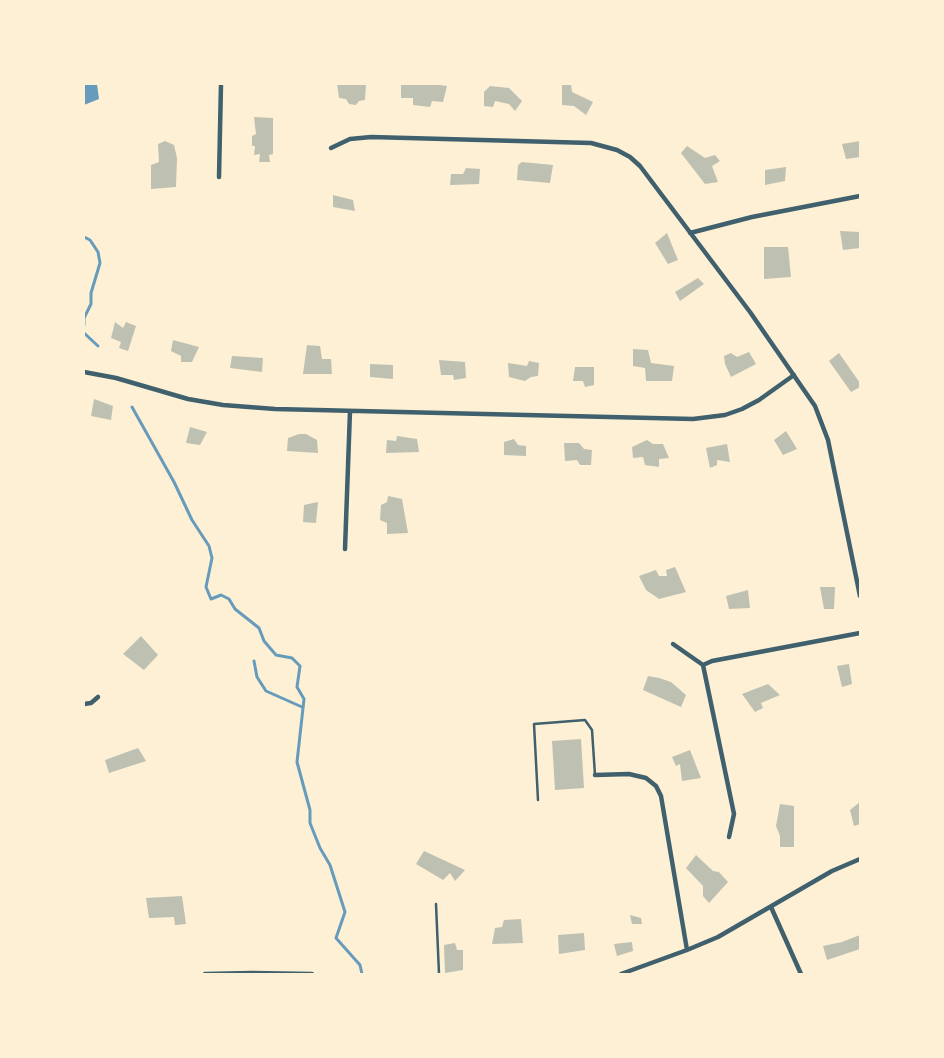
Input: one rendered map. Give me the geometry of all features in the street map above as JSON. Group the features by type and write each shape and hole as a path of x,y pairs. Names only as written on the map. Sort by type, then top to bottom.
{"street":[{"path":"219,178 221,84"},
{"path":"331,148 350,139 371,137 591,143 604,145 630,157 640,166 750,312 815,406 828,440 860,596"},
{"path":"690,233 752,217 860,196"},
{"path":"84,372 116,378 202,402 275,409 693,419 725,415 742,409 759,400 794,375"},
{"path":"345,549 350,411"},
{"path":"703,665 712,661 860,633"},
{"path":"673,644 703,665 734,814 729,837"},
{"path":"84,704 91,703 98,697"},
{"path":"595,775 630,774 646,778 656,786 661,796 687,950"},
{"path":"621,974 718,937 832,871 860,859"},
{"path":"771,907 801,974"},
{"path":"205,974 312,974"}],"lane":[{"path":"538,800 534,724 585,720 592,730 595,775"},
{"path":"436,904 439,974"}],"water":[{"path":"84,84 97,84 99,99 84,105"}],"building":[{"path":"337,84 366,84 365,100 359,101 356,105 349,104 346,99 339,98"},
{"path":"401,84 447,86 443,102 432,101 430,107 413,105 413,98 401,98"},
{"path":"562,84 571,84 572,92 593,102 586,115 574,106 562,105"},
{"path":"490,86 509,88 522,101 515,111 509,104 495,101 493,107 484,106 484,92"},
{"path":"254,117 273,118 273,154 269,155 270,162 259,162 260,154 254,155 255,146 252,146 252,136 256,134"},
{"path":"165,141 174,145 177,158 176,187 151,189 151,165 159,162 158,144"},
{"path":"860,141 860,157 846,159 842,144"},
{"path":"687,146 705,158 715,155 720,161 712,166 718,182 705,184 681,153"},
{"path":"522,162 553,165 550,183 517,180 518,165"},
{"path":"786,167 785,181 765,185 765,170"},
{"path":"466,168 480,169 479,184 450,185 451,174 463,174"},
{"path":"333,195 353,200 355,211 333,207"},
{"path":"840,231 860,232 860,248 843,250"},
{"path":"667,233 678,260 668,264 655,243"},
{"path":"764,247 788,247 791,277 764,279"},
{"path":"698,278 704,284 680,301 675,292"},
{"path":"115,322 123,328 126,322 136,326 128,351 119,348 121,342 111,338"},
{"path":"173,340 199,347 192,362 181,362 181,356 171,351"},
{"path":"307,345 320,346 322,359 331,359 332,374 303,374"},
{"path":"633,349 648,350 651,363 674,366 672,381 646,381 645,368 633,366"},
{"path":"749,352 756,364 731,377 725,364 724,356 731,353 737,357"},
{"path":"839,353 860,383 860,387 851,392 829,361"},
{"path":"232,356 263,358 262,372 230,368"},
{"path":"439,360 465,362 466,378 454,380 453,375 441,375"},
{"path":"529,361 539,363 538,376 531,377 525,381 509,377 508,363 527,366"},
{"path":"370,364 393,365 393,379 370,377"},
{"path":"575,367 594,367 594,385 585,387 583,381 573,381"},
{"path":"94,399 113,406 111,420 91,416"},
{"path":"190,427 207,432 200,445 186,443"},
{"path":"786,431 797,449 783,455 774,440"},
{"path":"299,434 306,434 317,440 318,453 287,451 288,438"},
{"path":"397,436 417,439 419,452 386,453 387,440 396,441"},
{"path":"514,439 518,445 526,446 526,456 504,455 504,442"},
{"path":"647,440 653,444 663,444 669,458 659,459 659,467 645,465 643,457 633,458 632,447"},
{"path":"564,443 579,443 584,449 592,450 591,465 580,465 577,460 565,461"},
{"path":"727,444 730,462 717,460 717,465 710,468 706,448"},
{"path":"388,496 402,499 408,533 387,534 387,523 380,520 381,505 387,502"},
{"path":"318,502 316,523 303,522 304,505"},
{"path":"675,567 686,592 659,599 646,590 639,576 656,570 659,576 667,576 666,570"},
{"path":"820,587 835,587 834,609 824,609"},
{"path":"748,590 750,608 729,609 726,596"},
{"path":"141,636 158,655 144,670 123,654"},
{"path":"849,664 852,684 842,687 837,666"},
{"path":"648,676 671,682 686,695 681,707 643,690"},
{"path":"768,684 780,695 761,703 763,708 755,712 742,694"},
{"path":"581,739 584,788 555,790 552,741"},
{"path":"138,748 146,761 109,773 105,760"},
{"path":"690,750 701,778 682,781 680,764 676,766 672,757"},
{"path":"860,802 860,824 854,826 850,810"},
{"path":"780,804 794,806 794,847 780,847 780,836 776,826"},
{"path":"424,851 465,870 455,881 450,873 443,880 416,864"},
{"path":"696,855 713,871 719,872 728,882 709,903 703,896 703,886 686,868"},
{"path":"182,896 186,924 175,925 174,917 149,918 146,898"},
{"path":"630,915 641,918 642,924 632,924"},
{"path":"521,919 523,943 492,944 495,928 502,927 504,920"},
{"path":"584,933 585,950 559,954 558,935"},
{"path":"860,935 860,949 827,960 823,946 842,942"},
{"path":"632,942 633,951 617,956 614,944"},
{"path":"455,943 457,950 463,950 463,970 445,973 444,945"}],"waterway":[{"path":"84,237 90,240 98,252 100,263 91,293 91,304 84,318 84,325"},
{"path":"84,333 98,346"},
{"path":"132,407 174,482 192,520 209,546 212,558 206,587 211,599 221,595 229,599 235,609 259,628 264,641 276,655 292,658 300,666 297,687 304,699 297,762 310,810 310,823 320,848 330,865 345,912 336,938 360,965 362,974"},
{"path":"254,661 257,677 266,691 302,707"}]}
